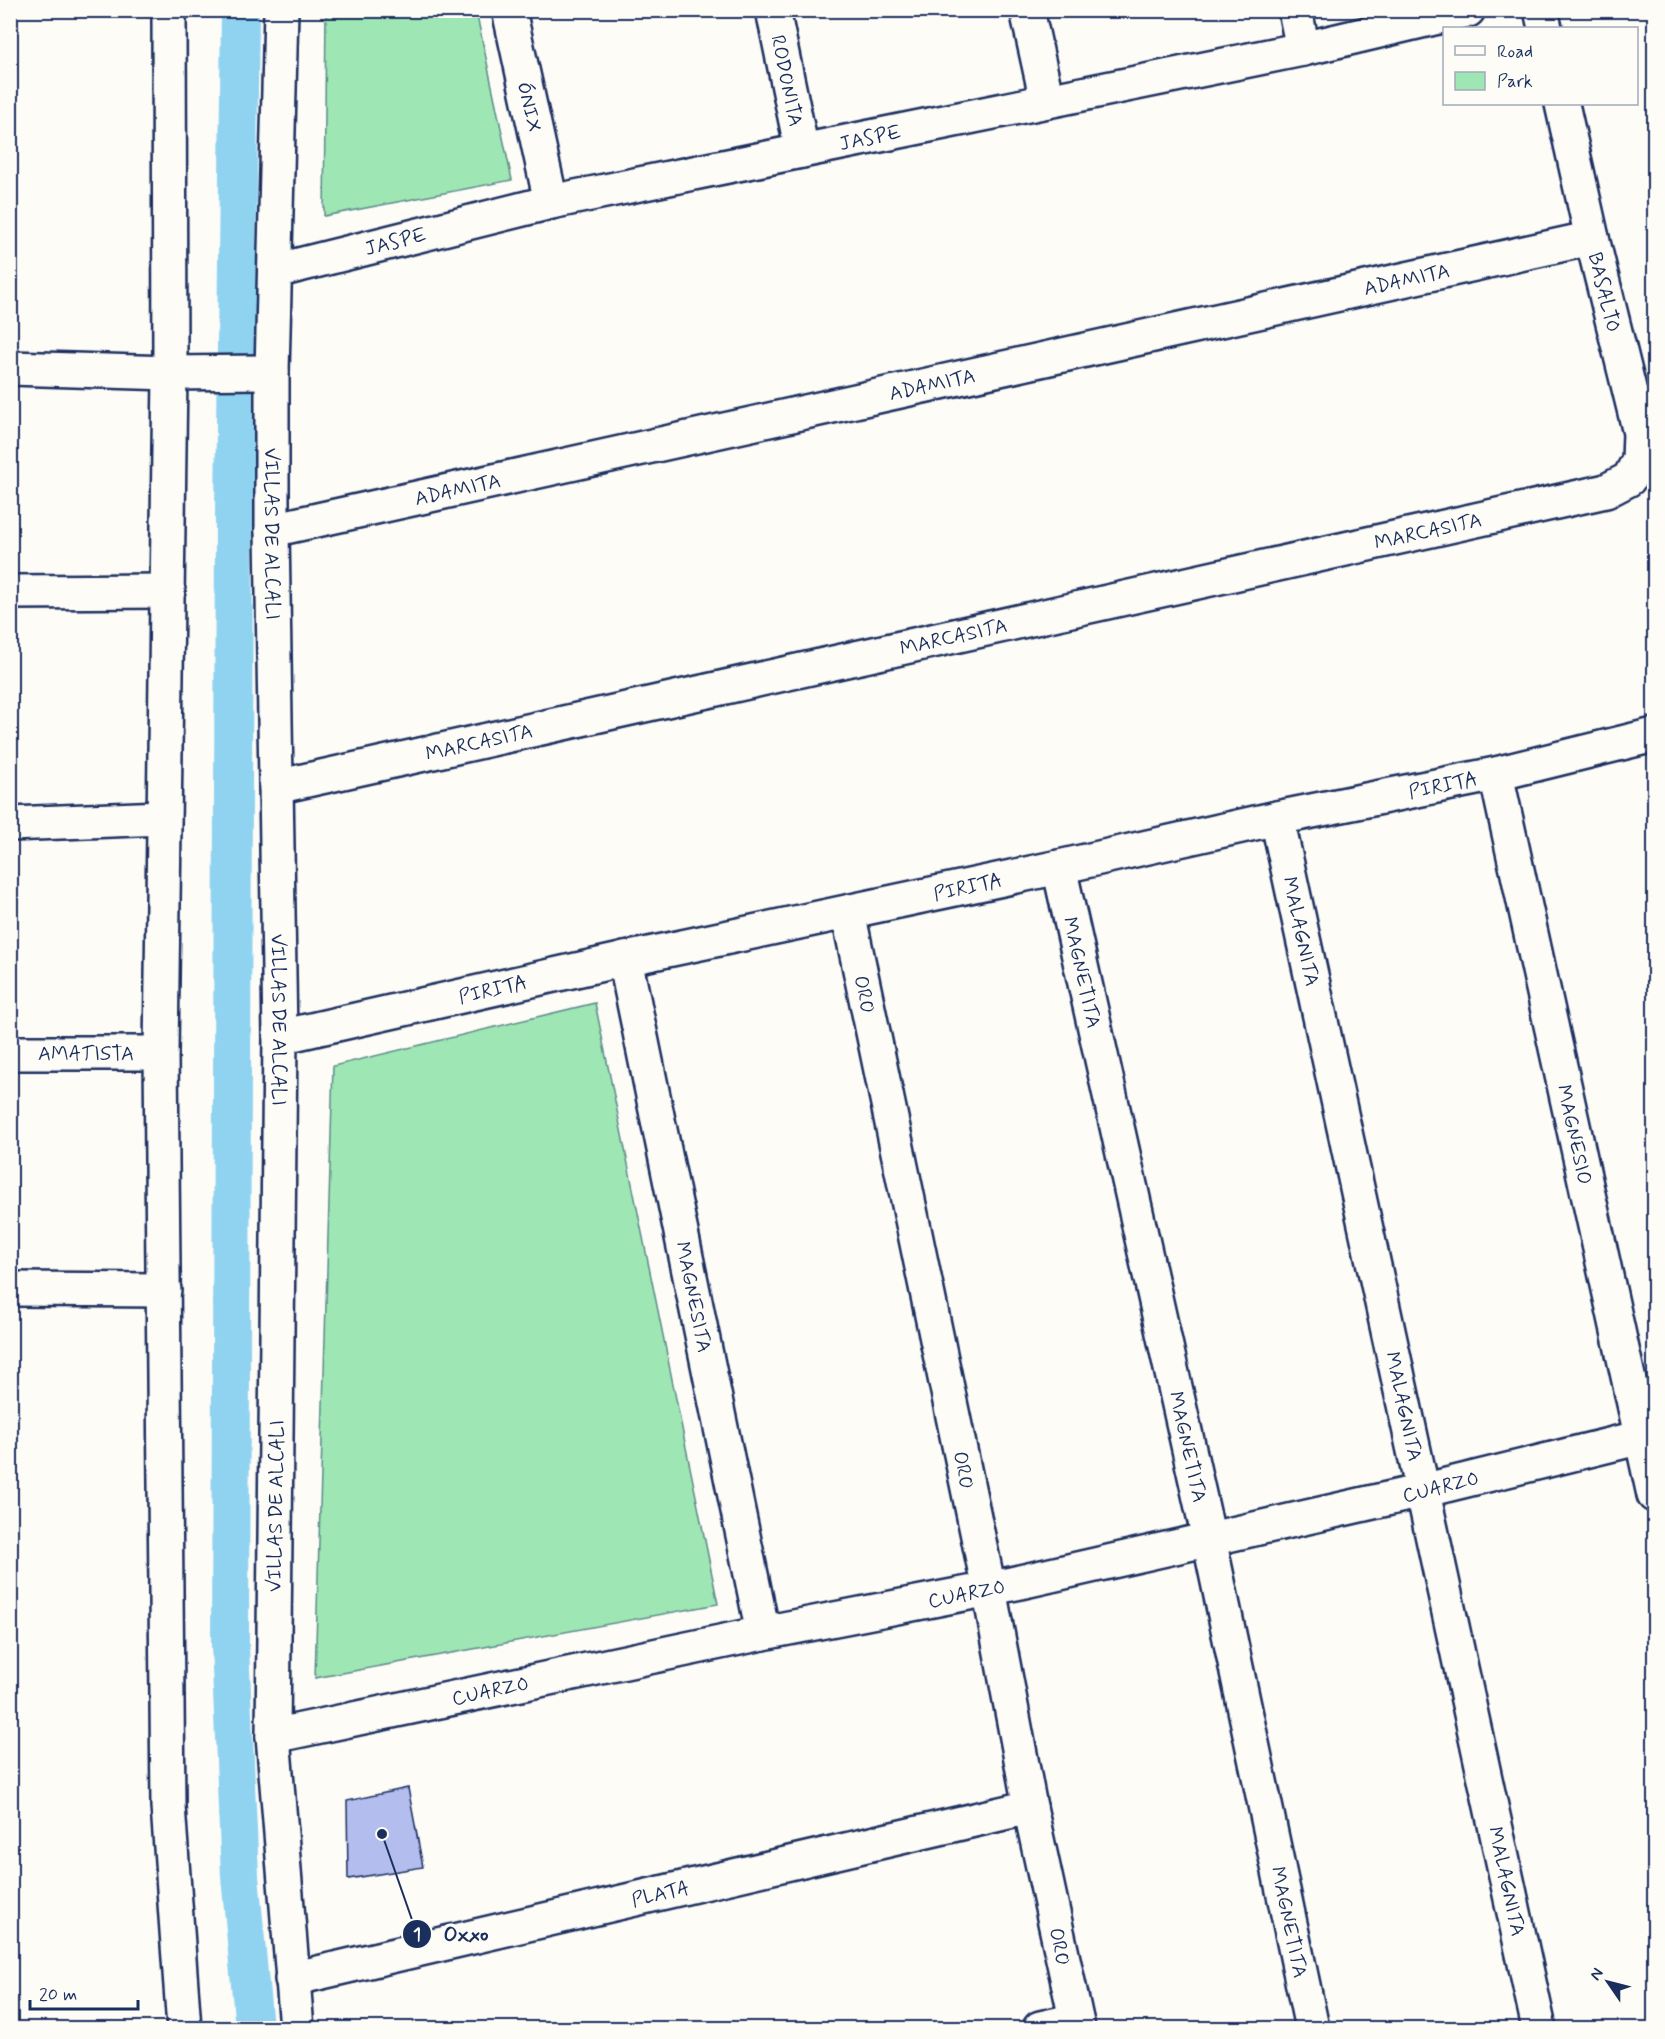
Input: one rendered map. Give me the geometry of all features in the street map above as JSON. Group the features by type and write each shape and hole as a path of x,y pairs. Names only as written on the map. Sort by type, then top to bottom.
{"street":[{"path":"169,10 177,372 168,591 163,818 162,1053 168,1806 184,2028"},
{"name":"VILLAS DE ALCALI","path":"281,10 274,271 264,372 272,530 279,1037 273,1736 297,2028"},
{"name":"ÓNIX","path":"508,10 551,202"},
{"name":"RODONITA","path":"773,10 802,151"},
{"path":"1027,10 1047,100"},
{"path":"1295,10 1303,49"},
{"name":"JASPE","path":"274,271 551,202 1303,49 1468,10"},
{"path":"1541,10 1545,27"},
{"name":"BASALTO","path":"1562,105 1640,433 1639,460 1629,479"},
{"name":"ADAMITA","path":"272,530 1592,238"},
{"path":"10,368 264,372"},
{"name":"MARCASITA","path":"276,787 1606,491 1629,479"},
{"path":"10,592 168,591"},
{"name":"PIRITA","path":"279,1037 625,959 1059,867 1277,818 1496,774 1654,735"},
{"name":"MAGNESIO","path":"1496,774 1648,1436 1654,1495"},
{"path":"10,824 163,818"},
{"name":"MALAGNITA","path":"1277,818 1539,2028"},
{"name":"MAGNETITA","path":"1059,867 1209,1539 1312,2028"},
{"name":"ORO","path":"848,912 989,1589 1030,1807 1077,2024"},
{"name":"MAGNESITA","path":"625,959 763,1633"},
{"name":"AMATISTA","path":"10,1053 162,1053"},
{"path":"10,1289 164,1290"},
{"name":"CUARZO","path":"273,1736 763,1633 989,1589 1422,1491 1648,1436"},
{"name":"PLATA","path":"292,1979 1030,1807"},
{"path":"1040,2028 1077,2024"}],"green space":[{"path":"326,11 476,11 512,180 324,216"},
{"path":"595,1003 718,1604 315,1678 333,1066"}],"building":[{"path":"408,1788 423,1867 348,1879 347,1801"}],"waterway":[{"path":"240,10 234,511 230,1646 240,1876 254,2028"}],"place":[{"name":"Oxxo","path":"382,1834"}]}
